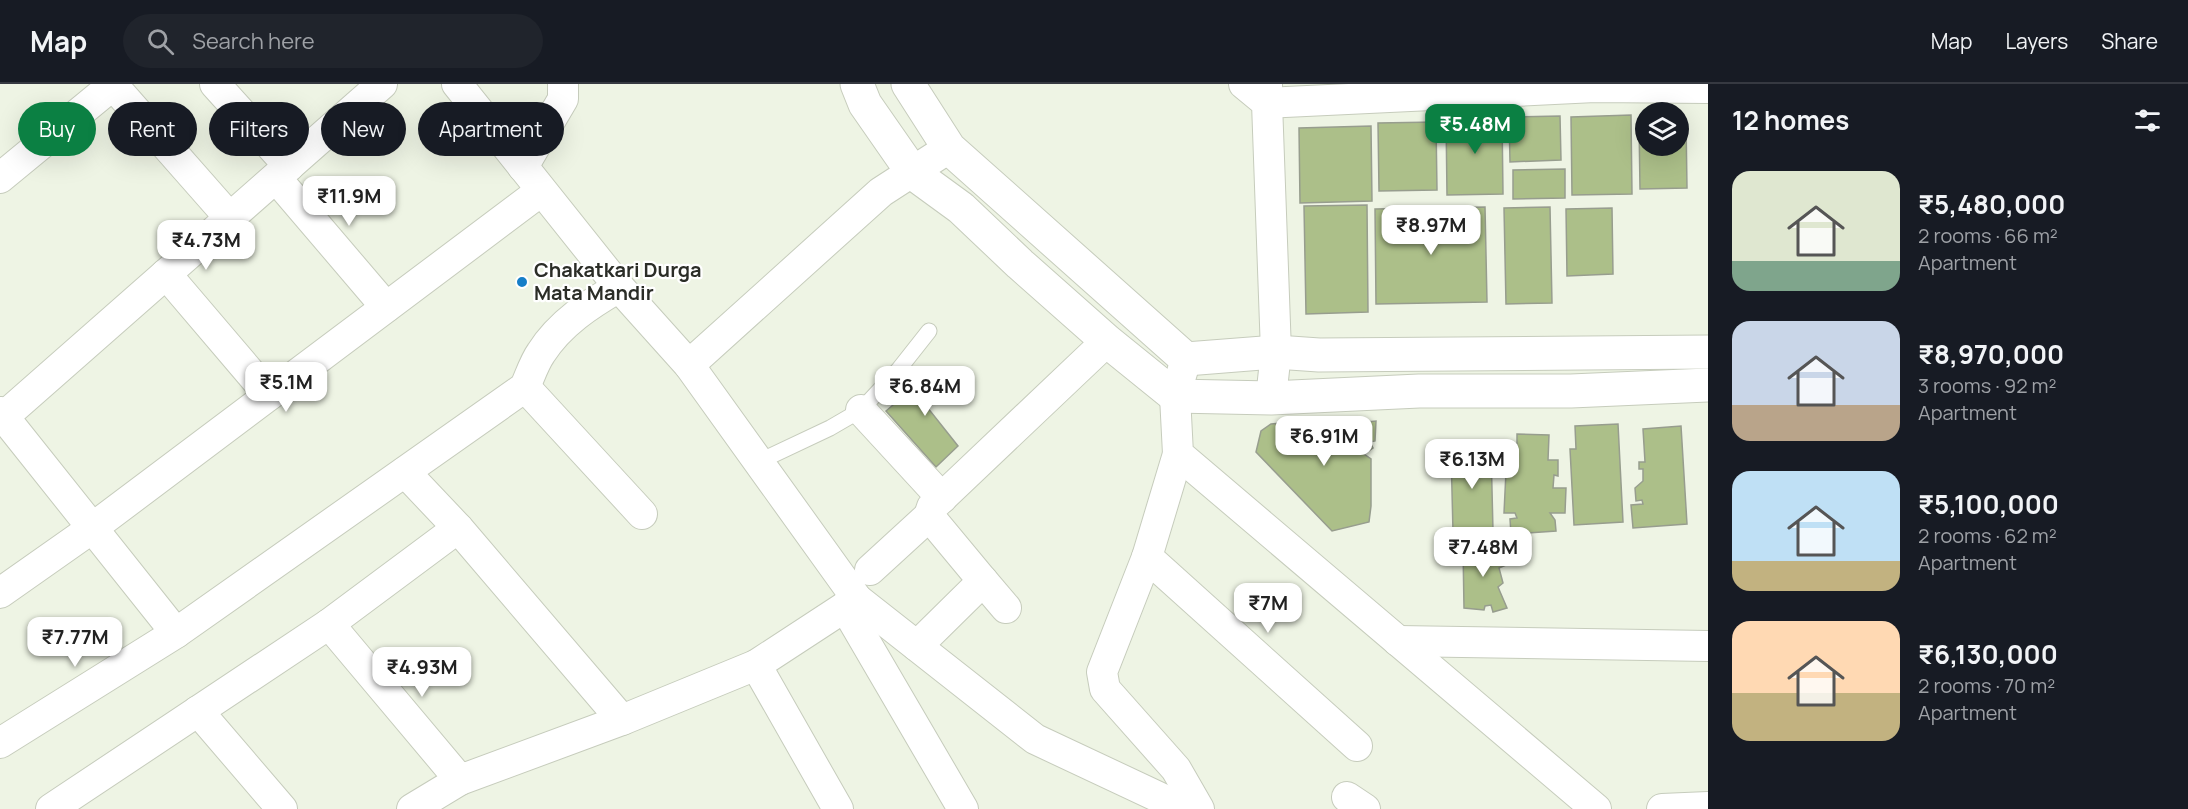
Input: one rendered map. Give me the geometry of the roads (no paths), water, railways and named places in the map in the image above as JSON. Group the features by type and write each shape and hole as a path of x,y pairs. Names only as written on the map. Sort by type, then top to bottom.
{"main road":[{"path":"857,84 865,104 913,173 961,208 1107,341 1175,396 1271,398 1419,392 1570,391 1708,385"},
{"path":"908,84 949,148 1186,359 1276,352 1319,355 1708,352"}],"street":[{"path":"215,84 386,307"},
{"path":"176,633 1,416 382,84"},
{"path":"457,84 619,286 689,365 758,462 851,603 963,809"},
{"path":"523,167 563,99 563,84"},
{"path":"1244,84 1267,94 1595,85 1708,88"},
{"path":"0,178 112,85 230,218"},
{"path":"1267,94 1276,352 1271,398"},
{"path":"689,365 880,192 949,148"},
{"path":"0,593 91,529 541,191"},
{"path":"166,274 269,395"},
{"path":"0,743 176,633 525,387 541,353 562,327 587,305 619,286"},
{"path":"870,570 1107,341"},
{"path":"1186,359 1175,396 1178,454 1147,557 1102,672 1105,689 1176,769 1198,809"},
{"path":"525,387 642,514"},
{"path":"861,410 935,507 983,581 1006,608"},
{"path":"1178,454 1596,809"},
{"path":"405,472 458,528 622,720"},
{"path":"51,809 329,624 458,528"},
{"path":"1147,557 1357,746"},
{"path":"917,646 983,581"},
{"path":"851,603 917,646 1035,739 1184,809"},
{"path":"412,809 460,780 622,720 756,665 851,603"},
{"path":"329,624 460,780"},
{"path":"1398,642 1708,645"},
{"path":"756,665 838,809"},
{"path":"198,711 282,809"},
{"path":"1662,809 1708,807"}],"lane":[{"path":"758,462 830,428 861,410 899,369 929,331"}],"place":[{"name":"Chakatkari Durga Mata Mandir","path":"522,282"}]}
